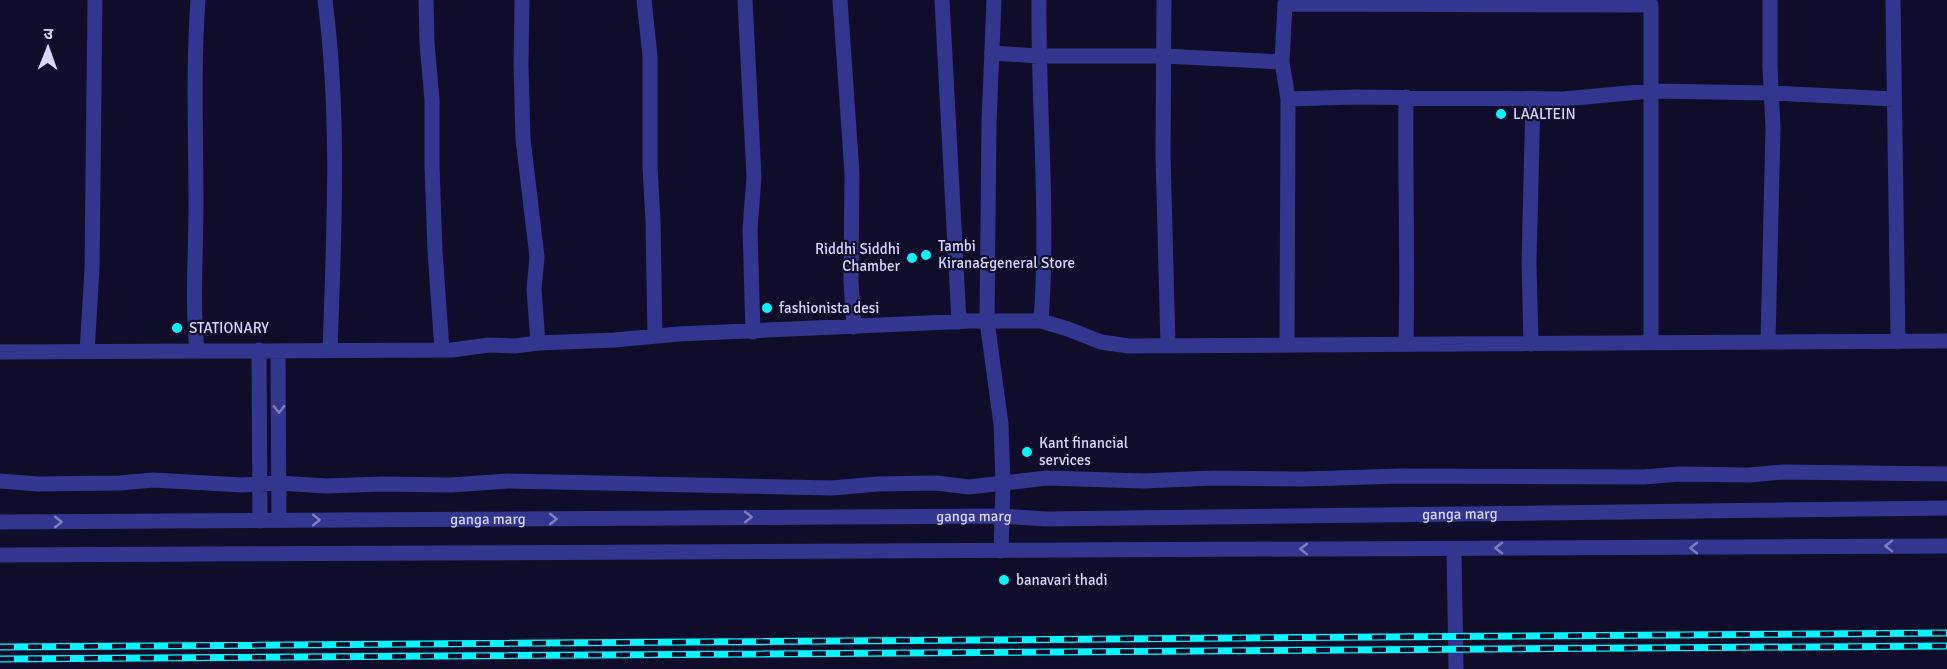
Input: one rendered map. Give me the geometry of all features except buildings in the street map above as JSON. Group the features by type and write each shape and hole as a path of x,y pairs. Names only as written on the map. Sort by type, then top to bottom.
{"street":[{"path":"87,352 92,269 95,0"},
{"path":"197,351 193,272 196,201 195,50 198,0"},
{"path":"325,0 330,38 333,132 330,350"},
{"path":"426,0 432,100 435,251 442,350"},
{"path":"522,0 523,139 537,257 534,288 538,343"},
{"path":"644,0 650,56 650,166 655,336"},
{"path":"744,0 754,177 750,229 753,332"},
{"path":"840,0 852,173 851,272 854,327"},
{"path":"942,0 959,322"},
{"path":"994,0 989,123 987,321 1001,424 1003,484 1000,516 1001,551"},
{"path":"1040,0 1039,56 1045,273 1041,321"},
{"path":"1164,0 1163,155 1168,346"},
{"path":"1768,342 1773,128 1770,0"},
{"path":"1893,0 1898,342"},
{"path":"1287,345 1288,99 1282,62 1285,2 1651,2 1651,343"},
{"path":"992,53 1282,62"},
{"path":"1288,99 1563,99 1651,91 1771,93 1894,99"},
{"path":"1406,98 1408,276 1406,344"},
{"path":"1531,344 1529,263 1533,99"},
{"path":"0,352 442,350 489,345 515,346 678,334 987,321 1041,321 1068,328 1101,342 1130,346 1947,341"},
{"path":"259,350 260,521"},
{"path":"278,351 279,520"},
{"path":"0,481 38,484 120,483 153,480 242,485 279,483 326,486 451,485 508,481 832,488 936,483 969,487 1047,478 1143,481 1401,476 1644,477 1783,472 1947,474"},
{"name":"ganga marg","path":"0,522 1000,516 1045,519 1947,508"},
{"path":"0,555 1947,546"},
{"path":"1454,549 1456,669"}],"railway":[{"path":"0,647 1947,633"},
{"path":"0,659 1947,646"}],"place":[{"name":"LAALTEIN","path":"1501,114"},
{"name":"Tambi Kirana&general Store","path":"926,255"},
{"name":"Riddhi Siddhi Chamber","path":"912,258"},
{"name":"fashionista desi","path":"767,308"},
{"name":"STATIONARY","path":"177,328"},
{"name":"Kant financial services","path":"1027,452"},
{"name":"banavari thadi","path":"1004,580"}]}
